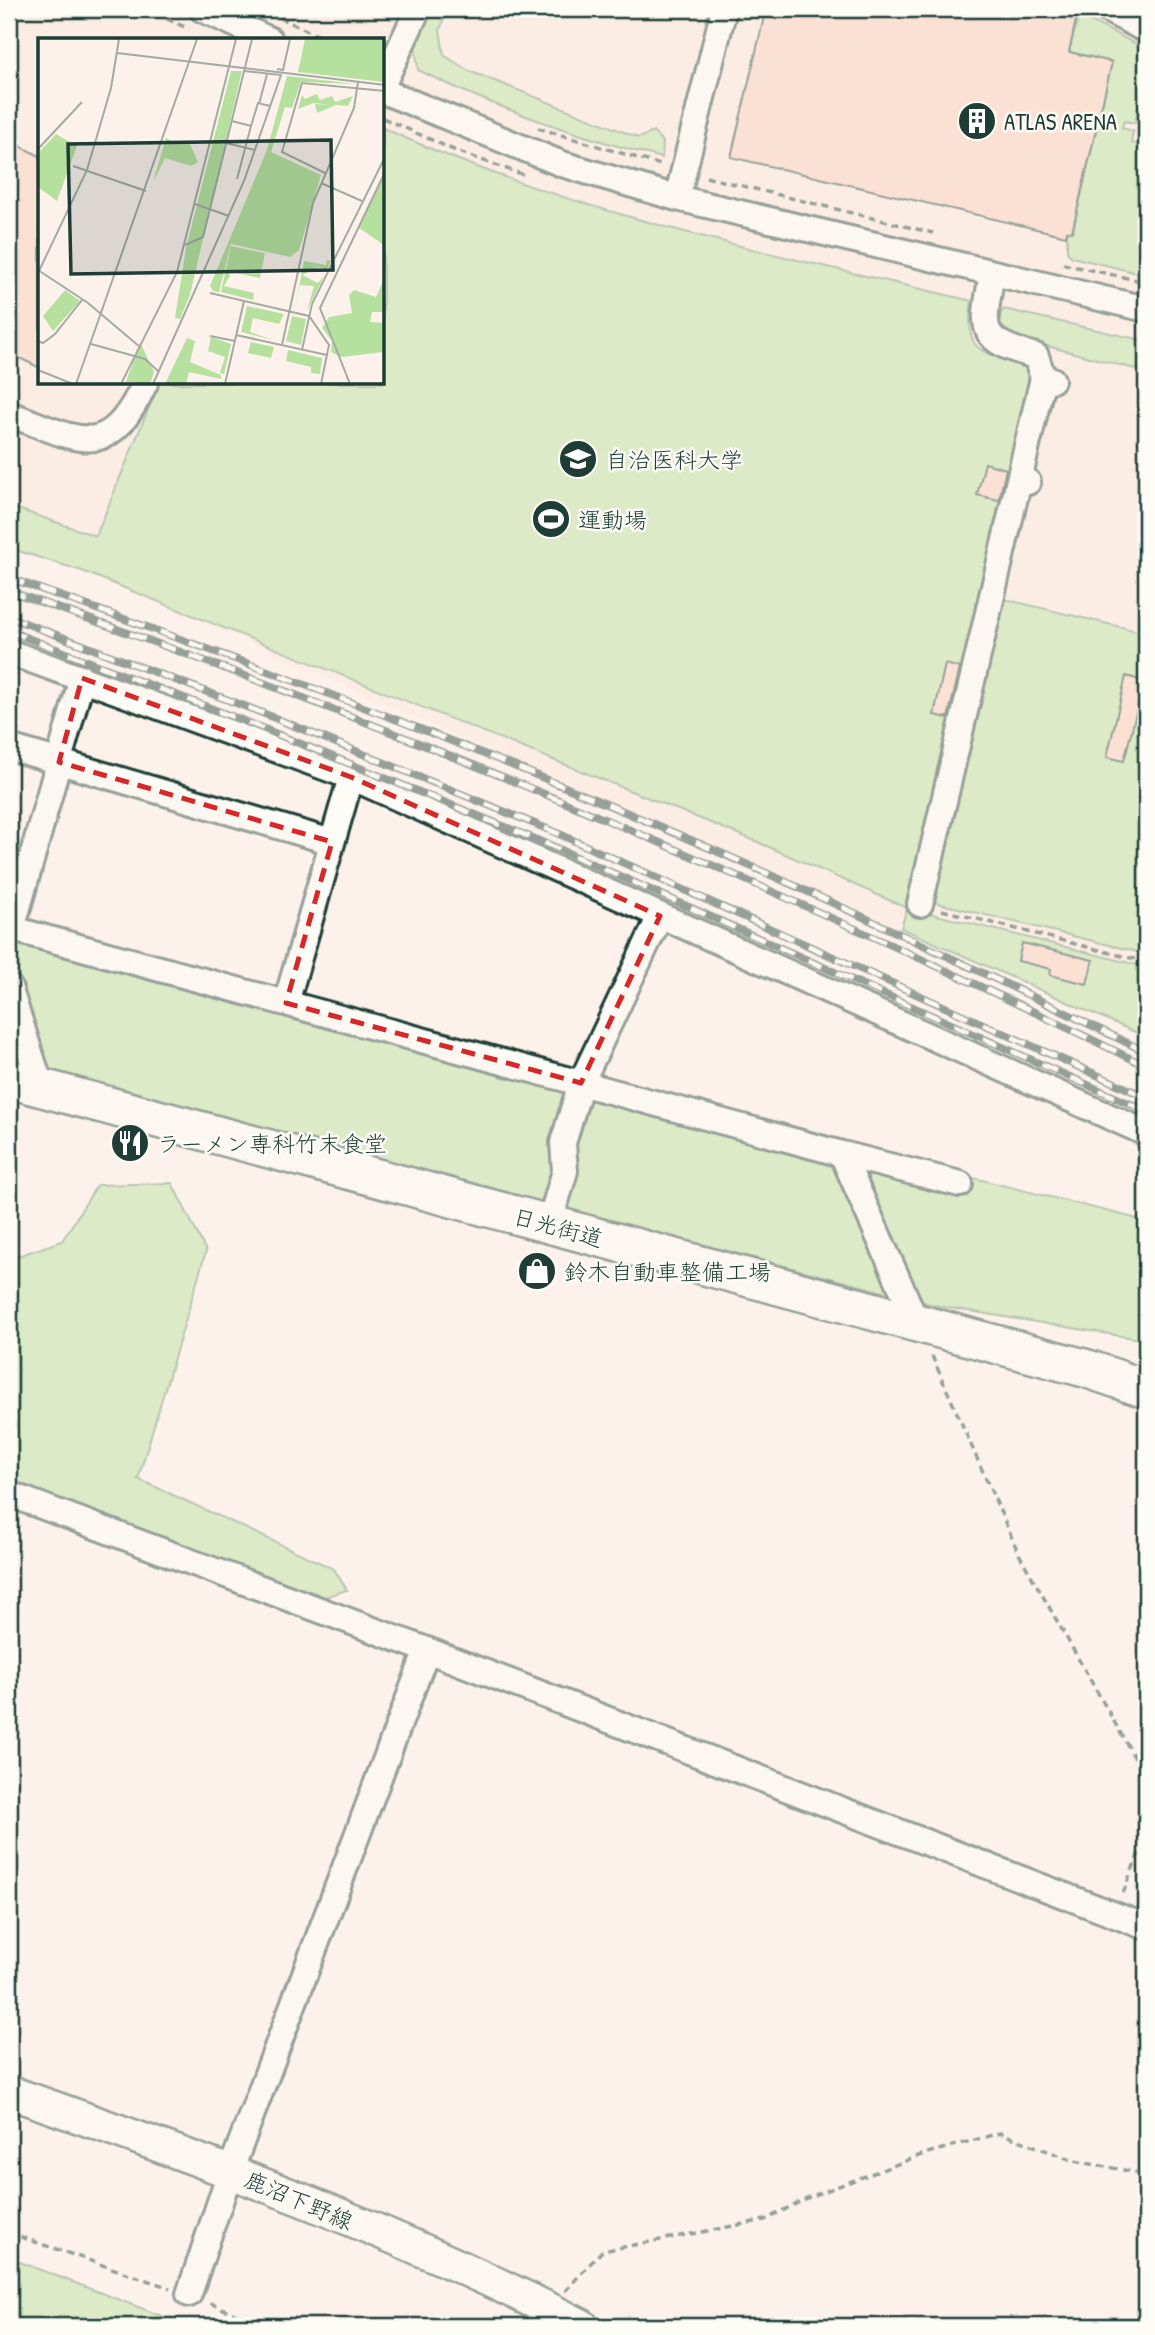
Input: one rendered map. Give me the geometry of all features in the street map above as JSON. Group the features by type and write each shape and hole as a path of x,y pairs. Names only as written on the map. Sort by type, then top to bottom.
{"highway":[{"name":"日光街道","path":"25,1083 1088,1369 1146,1389"}],"main road":[{"name":"鹿沼下野線","path":"9,2092 230,2172 463,2266 582,2326"}],"street":[{"path":"385,80 418,9"},
{"path":"677,198 724,9"},
{"path":"1106,9 1146,30"},
{"path":"197,19 263,38"},
{"path":"385,92 562,164 677,198 1146,309"},
{"path":"920,904 1048,379 1036,356 1006,349 993,341 986,328 992,273"},
{"path":"9,414 79,439 102,439 126,419 144,385"},
{"path":"9,652 351,777 1146,1133"},
{"path":"82,678 10,928 960,1184"},
{"path":"9,747 332,842"},
{"path":"286,1003 351,777"},
{"path":"549,1225 565,1171 564,1143 581,1083 660,916"},
{"path":"9,987 25,1083"},
{"path":"842,1154 917,1323"},
{"path":"9,1494 427,1650 1146,1927"},
{"path":"189,2294 230,2172 427,1650"}],"path":[{"path":"145,9 197,19"},
{"path":"272,14 324,38"},
{"path":"526,124 668,167"},
{"path":"694,174 935,234"},
{"path":"1055,263 1146,282"},
{"path":"920,904 1146,962"},
{"path":"917,1323 1019,1553 1146,1778"},
{"path":"1114,1915 1146,1835"},
{"path":"548,2309 602,2251 765,2220 807,2197 911,2158 1000,2133 1074,2161 1146,2174"},
{"path":"9,2233 189,2294 262,2326"}],"highlighted area":[{"path":"82,678 351,777 660,916 581,1083 286,1003 332,842 59,762"}],"shaded area":[{"name":"自治医科大学","path":"9,9 1146,9 1146,1037 668,826 518,764 9,534"}],"green space":[{"path":"432,9 448,9 440,30 444,55 467,70 639,138 653,132 663,142 662,158 599,141 538,120 477,97 418,70 415,46"},
{"path":"1079,15 1146,49 1146,74 1135,123 1124,121 1122,128 1133,131 1131,143 1146,146 1146,275 1072,257 1067,252 1067,231 1073,231 1112,62 1069,52"},
{"name":"運動場","path":"385,129 526,185 599,208 747,248 972,301 970,319 974,342 987,353 1024,366 1032,377 908,908 1146,967 1146,1037 901,928 907,908 753,840 82,571 9,548 9,506 96,536 158,385 385,385"},
{"path":"1004,309 1146,341 1146,372 1009,336 998,330 996,319"},
{"path":"1000,598 1146,633 1146,954 929,901"},
{"path":"9,936 1146,1221 1146,1340 938,1306 9,1063"},
{"path":"172,1183 206,1251 138,1479 334,1569 347,1590 312,1601 9,1487 9,1365 12,1358 9,1351 9,1259 62,1241 97,1185"},
{"path":"12,2259 188,2326 9,2326 9,2264"}],"building":[{"name":"ATLAS ARENA","path":"766,9 1027,9 1076,20 1069,52 1112,62 1072,232 1067,231 1066,236 731,157"},
{"path":"9,141 38,155 38,367 9,353"},
{"path":"985,463 1006,469 999,500 977,495"},
{"path":"945,664 960,668 948,718 934,715"},
{"path":"1126,676 1144,681 1124,761 1107,757"},
{"path":"1022,943 1093,960 1087,984 1050,975 1051,969 1018,961"}],"railway":[{"path":"9,578 365,708 649,822 864,917 1146,1052"},
{"path":"9,591 299,696 585,811 867,934 1146,1066"},
{"path":"9,617 260,712 557,833 1146,1097"},
{"path":"9,631 257,726 552,846 1146,1111"}],"place":[{"name":"ATLAS ARENA","path":"977,121"},
{"name":"自治医科大学","path":"578,459"},
{"name":"運動場","path":"551,519"},
{"name":"ラーメン専科竹末食堂","path":"130,1143"},
{"name":"鈴木自動車整備工場","path":"537,1271"}]}
